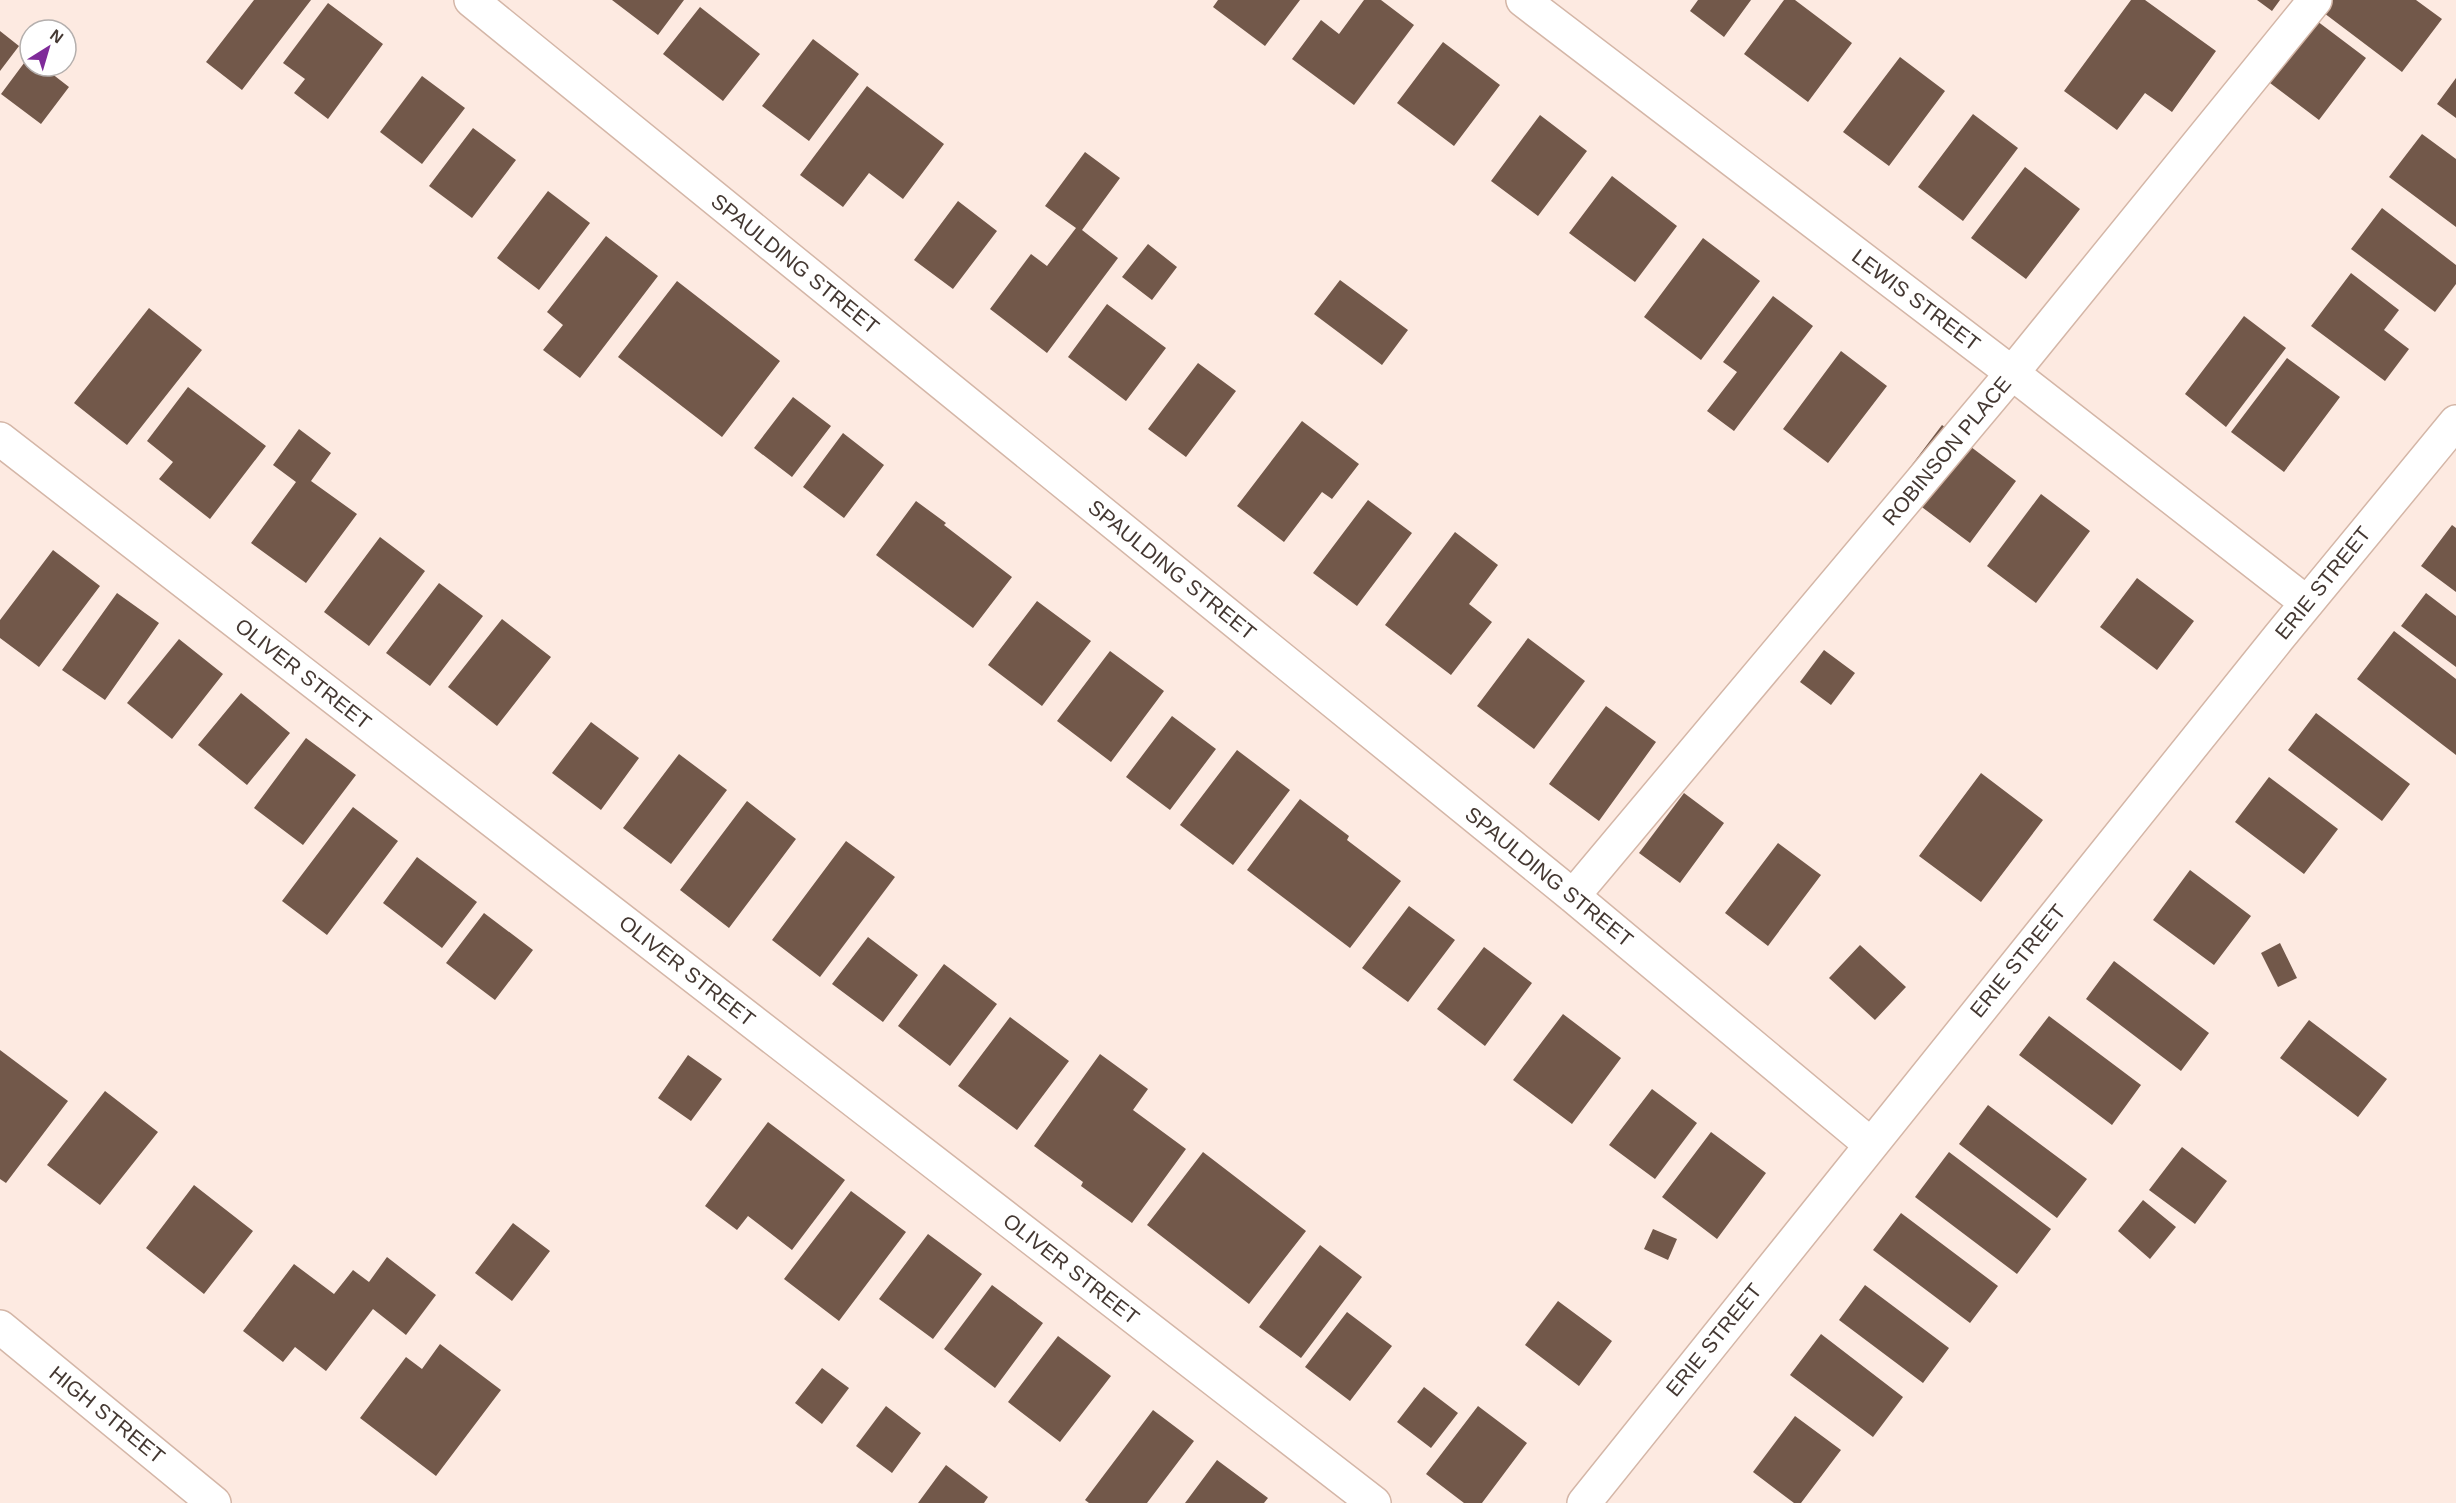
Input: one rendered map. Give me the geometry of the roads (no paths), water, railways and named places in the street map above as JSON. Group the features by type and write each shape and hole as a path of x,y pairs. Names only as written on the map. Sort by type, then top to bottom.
{"street":[{"name":"SPAULDING STREET","path":"471,0 1573,896 1870,1144"},
{"name":"LEWIS STREET","path":"1523,0 2012,373 2307,603"},
{"name":"ROBINSON PLACE","path":"1573,896 2012,373 2315,0"},
{"name":"ERIE STREET","path":"1584,1503 1870,1144 2456,422"},
{"name":"OLIVER STREET","path":"0,439 1374,1503"},
{"name":"HIGH STREET","path":"0,1327 214,1503"}]}
